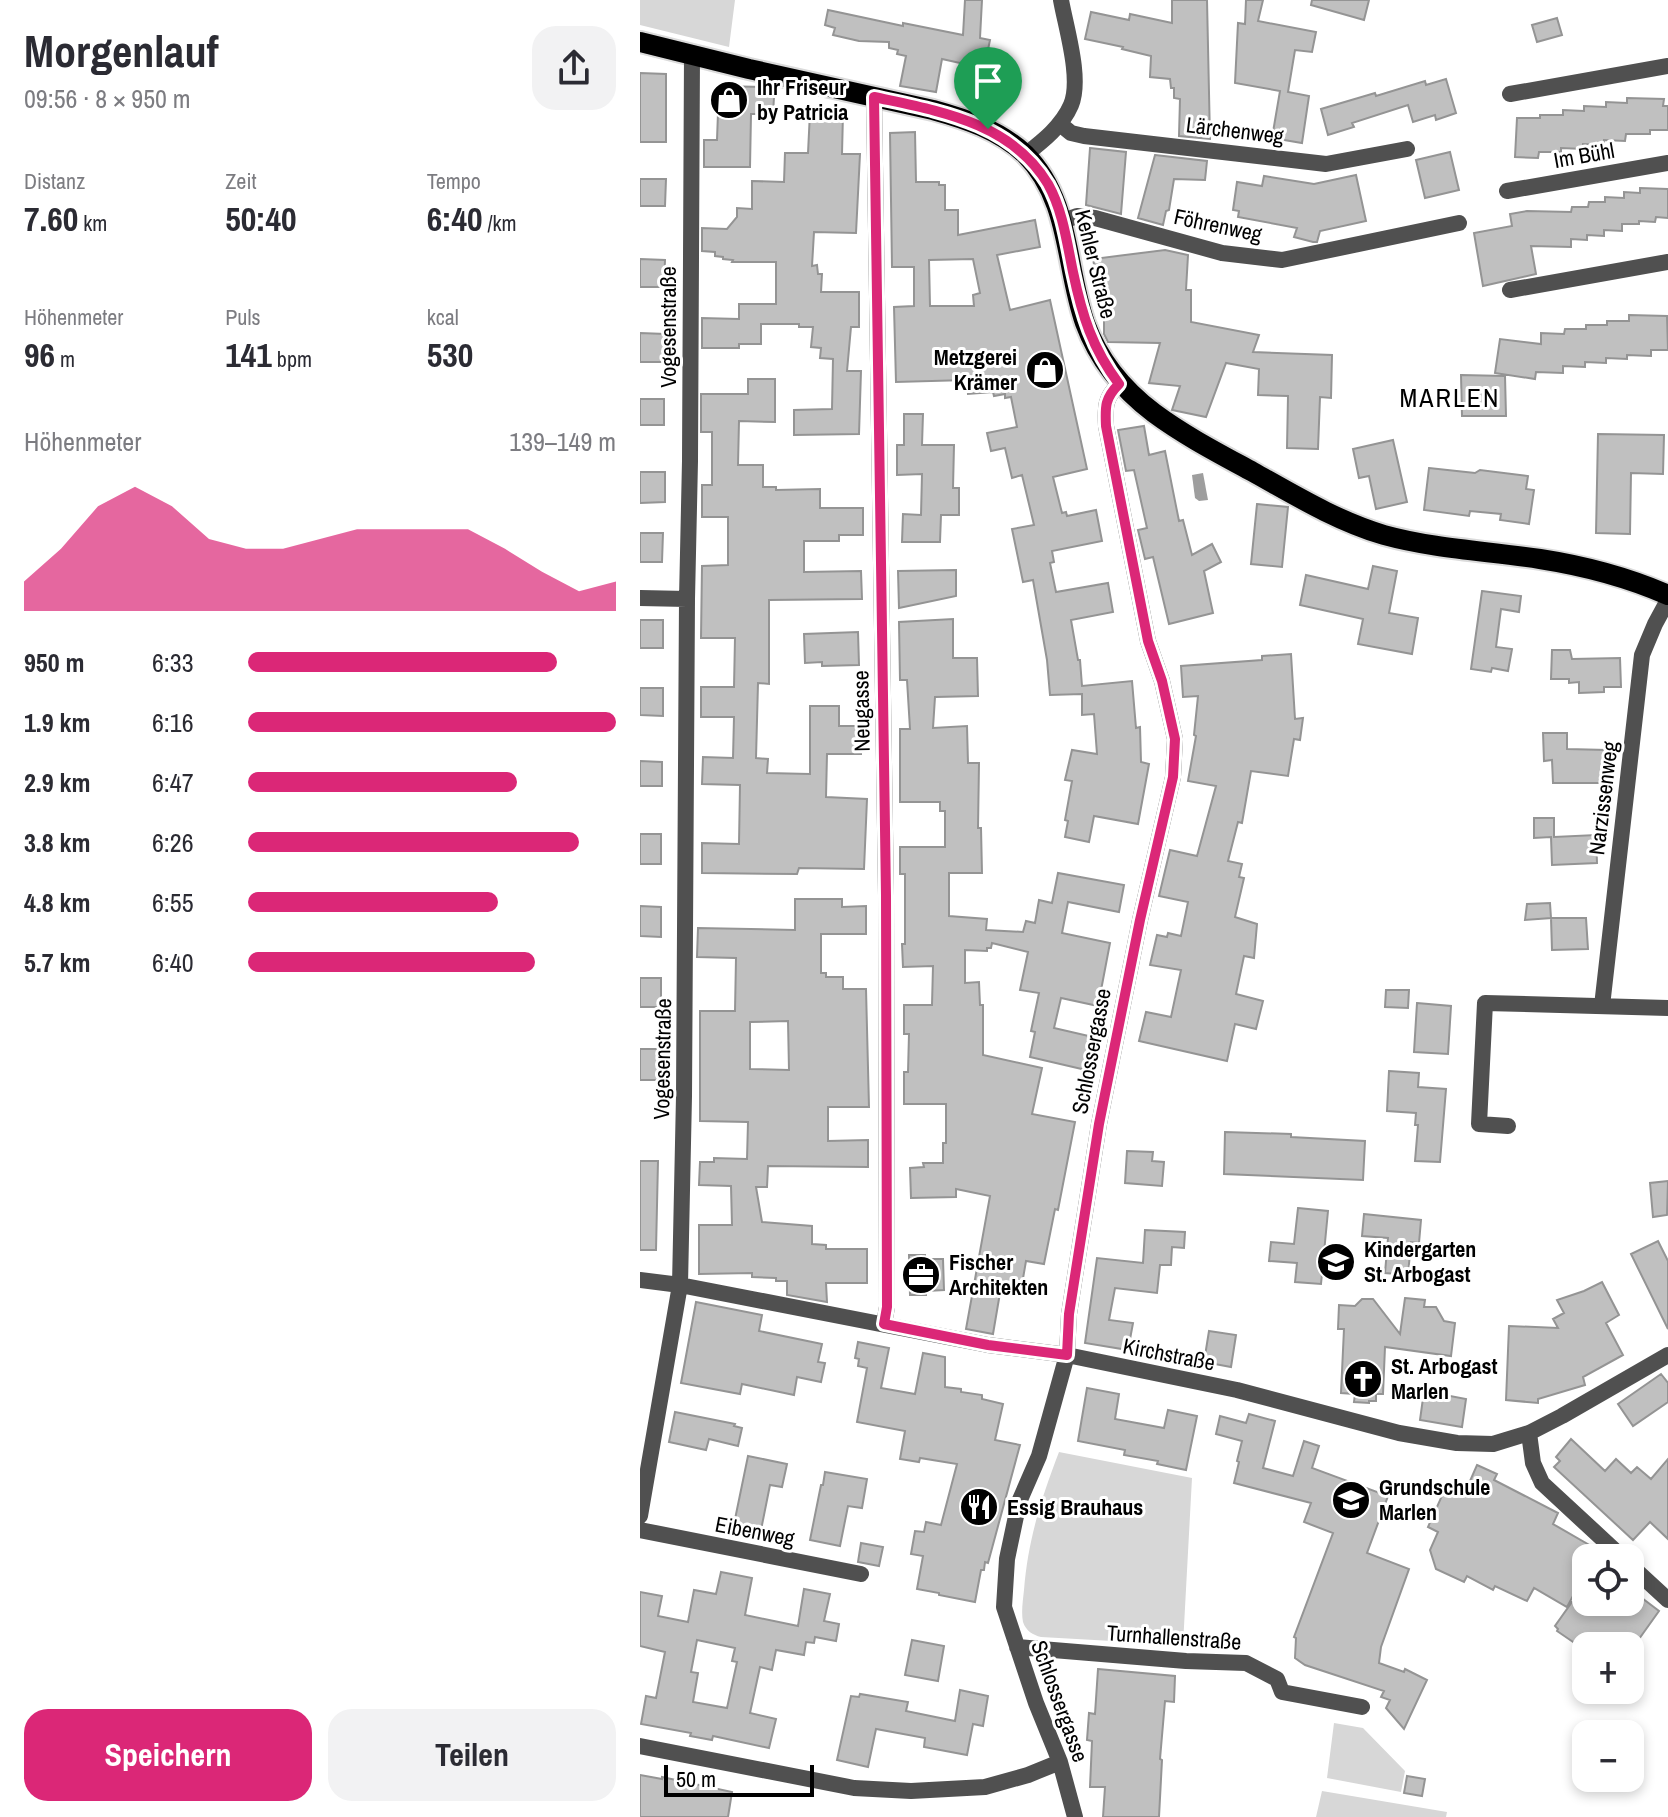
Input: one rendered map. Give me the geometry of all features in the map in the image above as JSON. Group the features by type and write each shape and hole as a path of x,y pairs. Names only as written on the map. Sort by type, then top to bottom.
{"main road":[{"name":"Kehler Straße","path":"640,42 962,118 988,129 1025,155 1048,184 1063,221 1084,321 1105,366 1119,384 1155,414 1344,521 1385,535 1451,549 1537,558 1605,571 1637,581 1668,598"}],"street":[{"path":"1025,155 1060,124 1072,104 1076,80 1061,0"},
{"name":"Vogesenstraße","path":"640,1516 680,1285 692,55"},
{"path":"1510,94 1668,66"},
{"name":"Neugasse","path":"874,97 886,895 887,1307 884,1324"},
{"name":"Lärchenweg","path":"1060,124 1071,133 1084,136 1326,164 1407,149"},
{"name":"Im Bühl","path":"1507,191 1668,163"},
{"name":"Föhrenweg","path":"1063,221 1077,216 1095,218 1222,253 1282,260 1459,223"},
{"path":"1510,290 1668,262"},
{"name":"Schlossergasse","path":"1075,1817 1060,1762 1036,1703 1004,1607 1007,1559 1019,1502 1039,1456 1067,1355 1069,1314 1099,1124 1140,920 1173,777 1175,739 1162,681 1148,641 1106,426 1105,409 1109,394 1119,384"},
{"path":"640,598 687,599"},
{"name":"Narzissenweg","path":"1602,1006 1642,655 1668,598"},
{"path":"1508,1126 1479,1124 1485,1003 1668,1008"},
{"name":"Kirchstraße","path":"640,1280 680,1285 988,1345 1067,1355 1237,1390 1399,1433 1457,1443 1493,1444 1529,1433 1668,1355"},
{"path":"1529,1433 1533,1463 1542,1483 1608,1544"},
{"name":"Eibenweg","path":"640,1530 861,1574"},
{"path":"1644,1578 1668,1600"},
{"name":"Turnhallenstraße","path":"1017,1647 1246,1663 1277,1679 1282,1692 1362,1707"},
{"path":"640,1746 854,1788 911,1791 985,1787 1060,1762"}],"shaded area":[{"path":"640,0 735,0 729,47 640,25"},
{"path":"1203,473 1208,500 1199,501 1195,498 1192,475"},
{"path":"1059,1452 1192,1478 1183,1645 1041,1637 1026,1628 1022,1610 1032,1537"},
{"path":"1334,1723 1363,1728 1405,1771 1401,1792 1327,1778"},
{"path":"1322,1791 1447,1812 1446,1817 1316,1817"}],"building":[{"path":"965,0 982,0 980,38 990,40 985,64 1000,66 995,100 974,97 978,67 942,59 936,92 900,86 906,56 889,48 889,42 859,41 833,35 835,28 825,25 828,10 963,35"},
{"path":"1172,0 1207,0 1210,139 1179,136 1180,99 1174,98 1170,79 1150,77 1151,56 1085,39 1091,12 1129,20 1130,14 1172,23"},
{"path":"1246,0 1263,0 1258,21 1316,32 1312,52 1295,50 1288,92 1309,96 1302,143 1272,138 1280,91 1235,83 1238,23 1245,24"},
{"path":"1312,0 1369,0 1364,20 1311,5"},
{"path":"1557,18 1562,35 1537,42 1532,25"},
{"path":"640,73 666,74 666,142 640,142"},
{"path":"1446,79 1456,113 1436,120 1435,115 1413,122 1408,105 1352,123 1354,127 1328,135 1321,109 1425,81 1426,85"},
{"path":"719,86 763,87 763,97 774,97 773,114 751,114 750,167 704,167 704,140 717,140"},
{"path":"1627,98 1664,99 1663,106 1668,106 1668,130 1626,134 1625,141 1604,140 1604,145 1583,144 1583,149 1561,148 1561,152 1539,152 1538,158 1515,157 1517,118 1563,115 1563,110 1584,111 1584,106 1606,107 1606,102 1627,103"},
{"path":"810,112 843,113 842,154 860,154 856,233 814,232 812,266 817,265 818,274 822,274 821,292 859,292 859,327 851,327 847,371 861,371 859,434 794,435 794,410 832,409 833,359 820,358 821,348 811,347 813,327 761,324 761,344 739,344 739,348 702,348 702,318 739,319 739,304 776,304 776,262 732,262 715,256 715,252 702,251 702,228 727,229 737,217 737,208 752,209 752,181 784,182 785,153 808,153"},
{"path":"915,132 916,182 945,185 945,210 958,210 958,235 1035,220 1040,247 997,255 1010,310 1050,300 1087,469 1053,477 1062,513 1066,512 1067,516 1096,510 1102,541 1052,551 1054,562 1050,563 1056,592 1108,583 1113,612 1071,620 1082,686 1132,681 1136,728 1140,727 1141,762 1149,764 1138,824 1094,816 1089,842 1065,837 1072,781 1065,780 1072,750 1097,754 1094,714 1082,715 1082,694 1050,695 1033,580 1023,582 1012,529 1034,525 1022,475 1012,478 1005,448 991,451 987,433 1017,427 1011,397 1005,398 1005,394 994,396 993,392 968,394 967,380 896,382 894,307 914,306 914,267 892,267 890,133","holes":["973,259 980,293 973,295 974,306 930,306 929,260"]},
{"path":"1090,148 1126,152 1121,214 1086,205"},
{"path":"1450,152 1459,190 1425,198 1416,160"},
{"path":"1155,155 1207,161 1205,180 1174,179 1163,225 1138,218"},
{"path":"1356,175 1366,221 1320,231 1317,242 1294,237 1297,228 1238,217 1239,211 1233,210 1237,182 1262,186 1264,176 1314,184"},
{"path":"640,179 666,179 665,206 640,206"},
{"path":"1640,188 1668,189 1668,218 1656,217 1655,222 1622,224 1622,231 1604,230 1604,236 1587,235 1587,240 1571,239 1571,247 1531,246 1536,274 1483,286 1474,233 1512,226 1510,214 1527,211 1571,212 1572,207 1588,207 1589,202 1605,202 1605,197 1624,198 1624,192 1640,193"},
{"path":"1165,250 1188,255 1186,290 1191,290 1191,322 1259,335 1253,352 1332,355 1331,398 1320,397 1318,449 1287,448 1288,396 1258,395 1259,369 1226,363 1206,417 1172,410 1180,386 1149,383 1160,343 1108,342 1104,334 1104,316 1093,259"},
{"path":"640,259 665,260 664,287 640,287"},
{"path":"1629,315 1667,316 1668,350 1651,350 1651,356 1606,358 1606,363 1585,362 1585,367 1563,366 1563,373 1536,372 1535,379 1495,373 1500,339 1541,344 1541,333 1564,334 1565,329 1607,325 1607,321 1629,321"},
{"path":"640,333 665,334 665,362 640,362"},
{"path":"1461,375 1505,376 1506,416 1462,416"},
{"path":"748,379 775,379 775,422 739,421 738,465 763,465 763,487 776,487 776,490 820,489 820,508 863,508 863,535 839,535 839,541 804,541 804,572 861,571 862,599 769,600 769,684 758,683 756,758 768,759 767,773 810,774 810,706 839,706 839,726 861,726 861,754 827,754 826,797 867,799 864,869 799,868 797,874 702,873 702,843 739,844 740,785 702,784 703,757 733,758 734,717 701,717 701,687 734,687 735,638 701,638 702,566 728,565 728,517 702,517 702,485 712,485 712,432 701,432 701,394 748,394"},
{"path":"640,399 664,399 664,425 640,425"},
{"path":"904,414 923,414 922,445 954,445 953,488 959,488 959,515 941,515 940,542 902,542 903,514 921,515 922,474 897,475 897,445 904,445"},
{"path":"1144,426 1149,455 1165,451 1179,521 1183,520 1192,555 1212,544 1221,562 1204,571 1213,613 1169,624 1153,557 1145,559 1138,530 1147,528 1134,470 1126,471 1118,430"},
{"path":"1598,434 1664,435 1663,474 1631,473 1630,534 1596,533"},
{"path":"1393,440 1407,502 1376,509 1369,476 1359,478 1353,449"},
{"path":"1429,468 1528,476 1526,489 1534,490 1529,524 1500,520 1501,514 1470,511 1469,516 1424,510"},
{"path":"640,472 665,472 665,502 640,503"},
{"path":"1257,504 1288,507 1282,567 1251,564"},
{"path":"640,533 663,533 662,562 640,562"},
{"path":"1373,566 1397,571 1389,613 1418,618 1412,654 1358,644 1363,619 1300,605 1306,575 1368,589"},
{"path":"956,570 956,596 899,608 898,571"},
{"path":"1482,591 1521,596 1519,612 1501,609 1496,647 1512,649 1508,671 1471,669"},
{"path":"953,619 953,658 977,658 978,696 935,697 933,728 967,726 968,763 979,763 978,828 981,828 982,873 949,873 949,916 987,919 986,930 1023,932 1026,921 1035,923 1039,900 1052,903 1058,873 1124,885 1119,912 1068,902 1062,933 1110,943 1098,1006 1061,998 1054,1028 1093,1037 1086,1070 1030,1057 1035,1032 1031,1031 1039,993 1020,990 1028,952 992,943 987,951 965,950 965,983 979,982 980,1005 983,1005 983,1055 1042,1068 1032,1114 1075,1122 1044,1264 1026,1261 1021,1290 1001,1287 993,1334 966,1329 990,1196 956,1189 956,1197 911,1198 910,1168 924,1167 923,1163 943,1163 946,1104 904,1104 909,1034 904,1034 904,1005 932,1005 933,966 903,967 905,874 900,874 900,847 945,847 945,811 940,811 940,802 900,802 900,729 910,729 907,680 900,680 899,622"},
{"path":"640,620 663,620 663,648 640,648"},
{"path":"858,632 859,665 805,663 804,634"},
{"path":"1552,650 1570,650 1572,659 1620,658 1621,687 1604,687 1604,692 1579,693 1579,682 1551,679"},
{"path":"1291,654 1295,719 1303,718 1300,740 1294,739 1288,776 1251,771 1242,823 1238,822 1228,861 1242,864 1239,877 1244,878 1235,917 1257,924 1254,958 1244,956 1236,994 1263,1001 1256,1029 1235,1024 1227,1061 1139,1041 1146,1012 1171,1017 1181,970 1150,965 1157,935 1167,937 1168,933 1181,936 1188,902 1159,896 1170,850 1197,856 1216,786 1188,781 1196,736 1198,696 1183,697 1181,666 1262,660 1262,656"},
{"path":"640,688 663,688 663,716 640,715"},
{"path":"1543,733 1567,733 1567,749 1607,750 1607,783 1553,783 1552,760 1544,761"},
{"path":"640,761 662,762 662,786 640,786"},
{"path":"1534,818 1554,818 1554,837 1596,835 1597,863 1552,865 1551,837 1534,838"},
{"path":"640,834 661,834 661,864 640,864"},
{"path":"795,899 842,899 842,907 866,906 866,934 821,934 821,973 826,973 826,977 843,977 843,989 866,989 869,1107 828,1107 828,1141 868,1140 868,1167 768,1166 767,1187 756,1187 762,1222 812,1226 812,1244 826,1245 826,1249 867,1249 867,1283 826,1283 827,1302 787,1295 787,1281 776,1281 776,1278 752,1277 752,1273 699,1274 699,1225 732,1225 731,1186 699,1185 700,1162 714,1162 714,1158 747,1159 748,1122 700,1121 700,1011 735,1011 736,958 697,957 698,928 795,930","holes":["788,1021 789,1070 750,1069 750,1022"]},
{"path":"1550,903 1551,918 1525,920 1527,904"},
{"path":"640,906 661,907 661,937 640,936"},
{"path":"1551,918 1586,918 1588,949 1552,950"},
{"path":"640,978 661,978 661,1007 640,1007"},
{"path":"1386,990 1409,990 1408,1008 1385,1007"},
{"path":"1417,1003 1451,1006 1448,1054 1414,1052"},
{"path":"640,1049 659,1049 659,1080 640,1080"},
{"path":"1389,1071 1419,1073 1418,1087 1446,1089 1440,1162 1415,1161 1416,1113 1387,1111"},
{"path":"1225,1132 1365,1141 1363,1180 1224,1174"},
{"path":"1127,1151 1153,1152 1152,1161 1164,1162 1162,1186 1125,1183"},
{"path":"640,1161 658,1161 656,1250 640,1250"},
{"path":"1668,1181 1667,1215 1653,1217 1650,1183"},
{"path":"1298,1208 1328,1211 1321,1284 1295,1282 1297,1263 1269,1261 1271,1242 1294,1244"},
{"path":"1364,1214 1421,1220 1419,1243 1411,1242 1408,1275 1385,1273 1388,1238 1362,1236"},
{"path":"1145,1230 1185,1232 1184,1248 1172,1247 1171,1265 1160,1265 1157,1293 1115,1288 1109,1320 1133,1323 1128,1350 1085,1343 1097,1258 1143,1263"},
{"path":"1658,1241 1668,1261 1668,1329 1631,1254"},
{"path":"909,1255 943,1259 944,1290 910,1295"},
{"path":"1602,1282 1619,1315 1606,1323 1623,1355 1583,1377 1585,1385 1538,1399 1538,1403 1506,1400 1509,1326 1558,1328 1553,1319 1564,1313 1557,1300"},
{"path":"1405,1298 1425,1300 1424,1307 1436,1307 1444,1321 1455,1323 1451,1356 1385,1347 1383,1394 1376,1394 1376,1401 1369,1403 1354,1402 1355,1394 1341,1393 1344,1329 1338,1329 1339,1305 1355,1306 1362,1299 1373,1299 1400,1334"},
{"path":"696,1302 762,1315 759,1331 822,1344 818,1362 825,1363 821,1382 797,1377 794,1395 742,1384 740,1394 681,1383"},
{"path":"1209,1331 1236,1335 1231,1367 1204,1362"},
{"path":"858,1342 889,1348 881,1388 915,1394 923,1353 945,1357 945,1387 982,1395 982,1399 1003,1404 995,1440 1020,1445 988,1563 985,1562 984,1570 981,1570 975,1602 917,1589 923,1556 911,1554 915,1531 924,1532 926,1522 941,1525 957,1464 920,1458 919,1462 900,1459 905,1431 857,1422 867,1368 858,1366 859,1359 855,1358"},
{"path":"1661,1374 1668,1383 1668,1402 1633,1426 1618,1404"},
{"path":"1087,1388 1119,1394 1115,1419 1164,1428 1168,1410 1197,1416 1186,1470 1124,1455 1125,1450 1078,1441"},
{"path":"1424,1391 1466,1399 1462,1427 1420,1420"},
{"path":"675,1412 735,1424 742,1428 738,1446 709,1439 706,1450 669,1442"},
{"path":"1249,1414 1275,1421 1263,1468 1293,1476 1304,1441 1319,1446 1312,1468 1388,1496 1367,1553 1409,1569 1381,1647 1379,1663 1404,1672 1405,1669 1427,1680 1404,1729 1386,1708 1390,1700 1381,1697 1384,1691 1305,1665 1295,1658 1294,1637 1333,1533 1304,1522 1311,1503 1234,1483 1242,1441 1216,1434 1220,1416 1246,1423"},
{"path":"1571,1439 1605,1471 1616,1459 1631,1473 1637,1467 1651,1479 1668,1459 1668,1539 1650,1522 1633,1540 1554,1467 1560,1461 1556,1457"},
{"path":"748,1456 787,1464 782,1487 770,1485 761,1530 734,1524"},
{"path":"1477,1465 1497,1474 1494,1480 1558,1513 1553,1524 1588,1544 1572,1544 1572,1598 1567,1607 1534,1588 1527,1601 1495,1586 1493,1590 1467,1576 1464,1582 1436,1569 1430,1550 1438,1532 1428,1527 1445,1489 1463,1497"},
{"path":"825,1472 867,1479 862,1508 848,1506 840,1546 810,1540"},
{"path":"861,1543 883,1547 879,1566 858,1562"},
{"path":"721,1572 752,1578 745,1615 798,1626 804,1589 830,1594 824,1621 839,1624 836,1641 815,1637 814,1643 806,1642 804,1655 776,1650 772,1670 760,1667 750,1713 776,1719 769,1748 713,1736 712,1740 690,1736 691,1733 641,1724 646,1696 656,1698 665,1652 640,1646 640,1592 662,1596 658,1616 688,1622 694,1590 716,1594","holes":["697,1640 735,1648 732,1661 737,1662 727,1708 693,1702 698,1673 691,1672"]},
{"path":"1644,1600 1659,1611 1644,1632 1572,1632 1572,1641 1555,1626 1572,1602 1572,1616 1644,1616"},
{"path":"912,1640 944,1646 938,1681 905,1675"},
{"path":"1098,1669 1175,1676 1174,1702 1165,1701 1159,1817 1103,1817 1105,1787 1090,1787 1092,1741 1087,1740 1089,1713 1095,1714"},
{"path":"960,1690 988,1696 983,1726 973,1724 967,1755 924,1747 925,1738 876,1729 868,1767 837,1760 851,1696 859,1697 860,1694 908,1702 906,1711 955,1721"},
{"path":"640,1775 732,1792 728,1817 640,1817"},
{"path":"1407,1776 1425,1779 1422,1796 1404,1793"}],"place":[{"name":"Ihr Friseur by Patricia","path":"729,100"},
{"name":"Metzgerei Krämer","path":"1045,370"},
{"name":"Kindergarten St. Arbogast","path":"1336,1262"},
{"name":"Fischer Architekten","path":"921,1275"},
{"name":"St. Arbogast Marlen","path":"1363,1379"},
{"name":"Grundschule Marlen","path":"1351,1500"},
{"name":"Essig Brauhaus","path":"979,1507"}],"district":[{"name":"MARLEN","path":"1450,398"}],"route":[{"path":"874,97 962,118 988,129 1025,155 1048,184 1063,221 1084,321 1105,366 1119,384 1109,394 1105,409 1106,426 1148,641 1162,681 1175,739 1173,777 1140,920 1099,1124 1069,1314 1067,1355 988,1345 884,1324 887,1307 886,895 874,97"}]}
